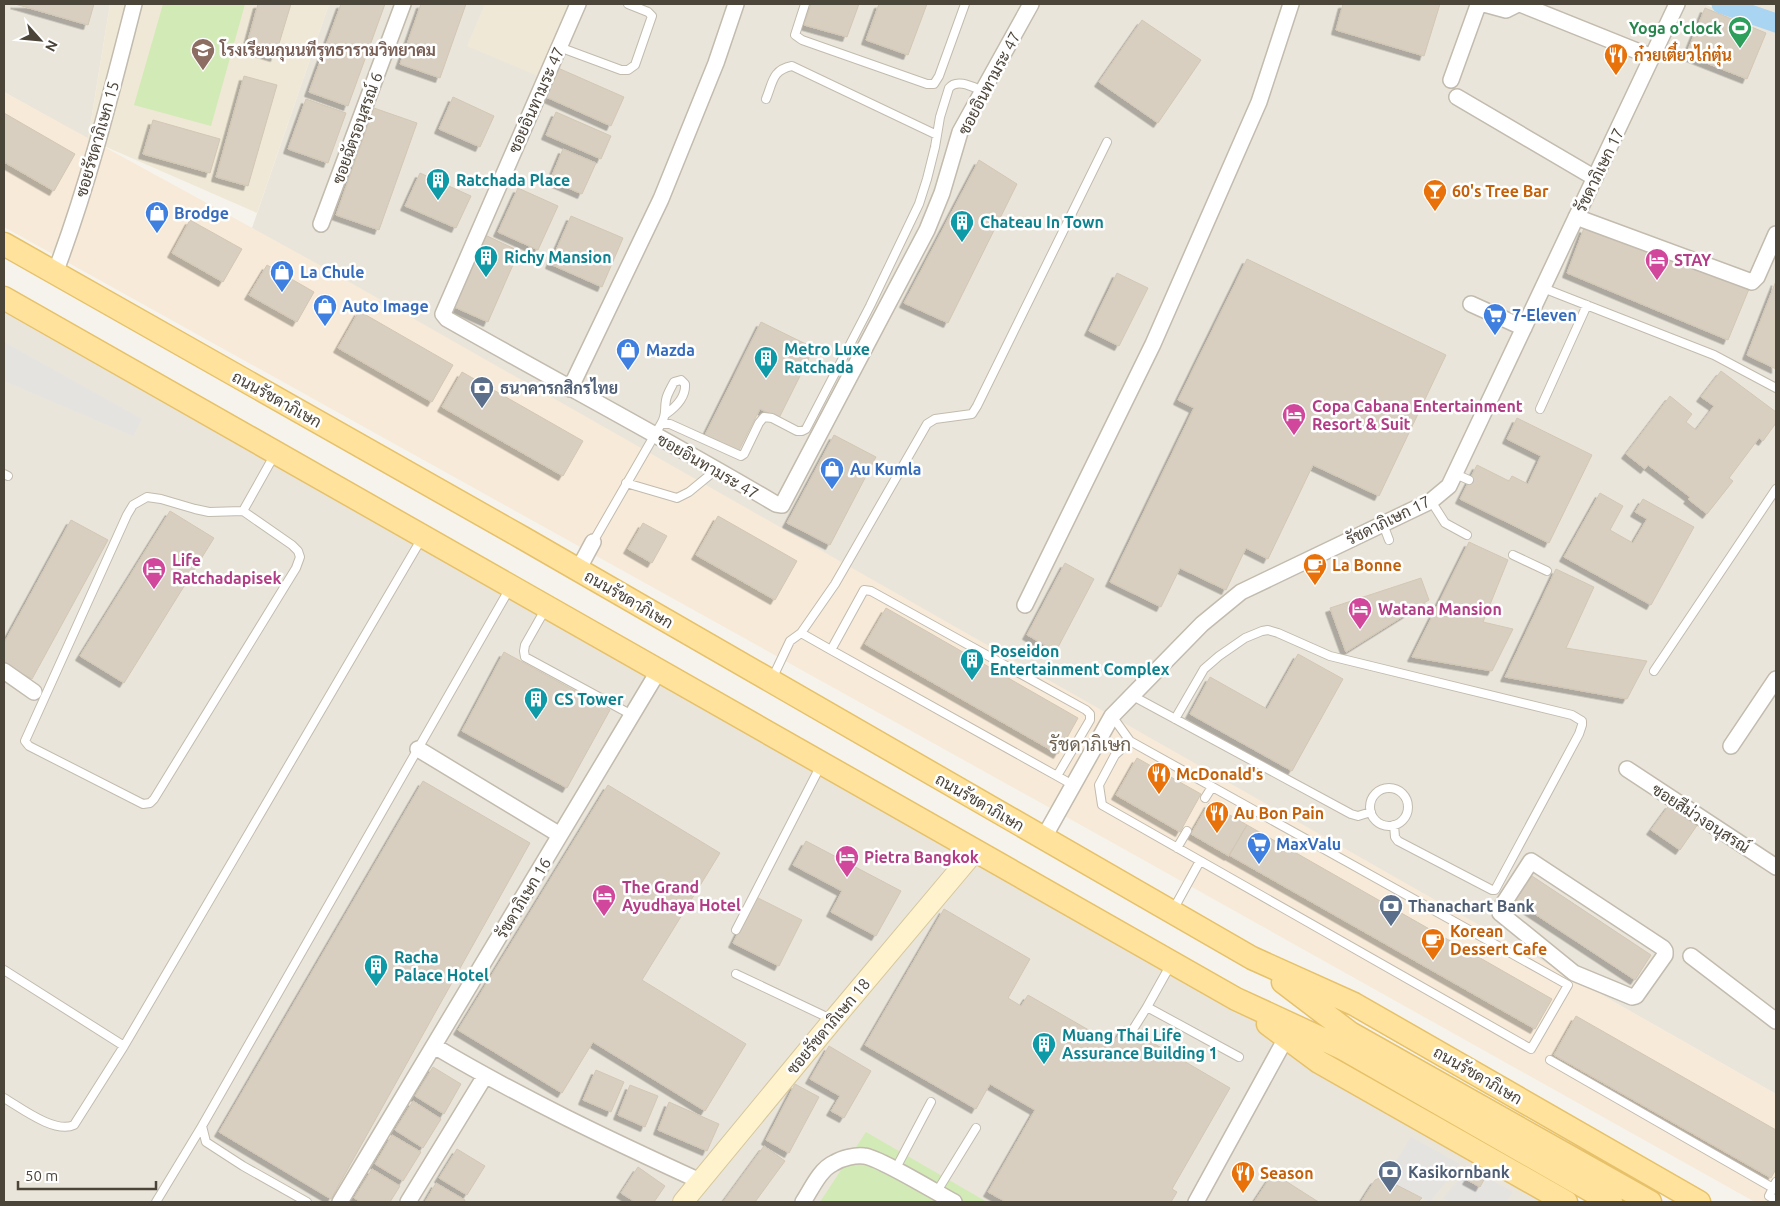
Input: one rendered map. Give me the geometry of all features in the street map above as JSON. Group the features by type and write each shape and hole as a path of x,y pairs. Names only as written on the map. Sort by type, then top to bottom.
{"main road":[{"name":"ถนนรัชดาภิเษก","path":"4,244 578,570 1252,958 1354,1004 1699,1202"},
{"path":"4,298 1236,999 1342,1048 1611,1202"},
{"name":"ถนนรัชดาภิเษก","path":"1252,958 1350,1033 1650,1202"},
{"path":"1236,999 1319,1062 1566,1202"}],"street":[{"name":"ซอยรัชดาภิเษก 15","path":"55,273 68,239 110,98 134,4"},
{"name":"ซอยฉัตรอนุสรณ์ 6","path":"321,224 403,4"},
{"name":"ซอยอินทามระ 47","path":"578,4 443,314 447,319 570,389 658,429 717,469 776,504 782,505 927,230 942,193 960,132 1031,4"},
{"path":"570,389 661,199 716,62 736,4"},
{"path":"1025,605 1157,336 1259,102 1291,4"},
{"path":"1451,80 1477,8 1483,4 1506,10 1519,4 1652,57"},
{"name":"รัชดาภิเษก 17","path":"1043,839 1112,716 1202,624 1241,592 1431,501 1449,486 1677,4"},
{"path":"1457,97 1595,178"},
{"path":"1576,217 1752,282 1758,278 1776,234"},
{"path":"1471,304 1524,328"},
{"path":"578,570 593,542"},
{"name":"รัชดาภิเษก 16","path":"340,1202 659,670"},
{"path":"4,671 34,692"},
{"path":"1731,746 1776,679"},
{"path":"418,749 560,835"},
{"name":"ซอยสีม่วงอนุสรณ์","path":"1627,769 1776,867"},
{"name":"ซอยรัชดาภิเษก 18","path":"683,1202 975,851"},
{"path":"1531,861 1665,951 1665,955 1634,996 1571,979 1499,911 1531,861"},
{"path":"1691,956 1776,1021"},
{"path":"1196,1202 1286,1038"},
{"path":"434,1046 485,1076 590,1131 700,1181"},
{"path":"408,1202 485,1076"},
{"path":"803,1202 821,1175 833,1163 851,1157 866,1156 952,1202"}],"lane":[{"path":"559,47 621,70 628,70 635,65 652,16 648,12 628,4"},
{"path":"805,4 795,35 802,40 926,84 934,84 939,76 965,4"},
{"path":"766,99 774,76 782,68 792,66 937,135"},
{"path":"658,429 664,422 741,456 744,454 759,423 764,417 772,418 797,431 806,429 874,297 919,204 927,179 948,90 951,85 961,84 983,91"},
{"path":"771,681 790,641 801,632 835,584 927,424 935,419 972,414 977,406 1107,142"},
{"path":"1543,288 1714,355 1776,388"},
{"path":"1540,409 1587,305"},
{"path":"593,542 666,414"},
{"path":"243,511 276,452"},
{"path":"626,483 677,498 689,492 717,469"},
{"path":"1455,474 1469,480"},
{"path":"1654,671 1776,489"},
{"path":"147,497 209,512 243,511 292,545 298,551 299,563 154,799 150,803 143,804 26,744 26,736 133,505 147,497"},
{"path":"1431,501 1445,523 1467,535"},
{"path":"1382,524 1388,540"},
{"path":"4,1098 54,1126 68,1128 74,1125 124,1046 423,536"},
{"path":"1513,555 1547,571"},
{"path":"156,1202 202,1126 511,586"},
{"path":"831,650 860,594 864,590 870,591 1086,710 1090,714 1090,720 1057,776"},
{"path":"547,607 526,645 525,656 632,715"},
{"path":"1175,719 1204,669 1245,638 1268,630 1330,656 1572,715 1582,721 1579,734 1495,890 1398,841 1395,837 1394,825"},
{"path":"801,632 1073,785"},
{"path":"1131,695 1351,814 1358,816 1371,812"},
{"path":"1112,716 1130,741 1571,979 1531,1049 1102,805 1098,785 1115,755 1130,741"},
{"path":"736,930 822,763"},
{"path":"1205,798 1212,786"},
{"path":"1393,788 1404,795 1408,807 1404,818 1394,825 1382,825 1377,822 1371,812 1371,800 1380,790 1393,788"},
{"path":"1177,848 1187,831"},
{"path":"1172,912 1200,861"},
{"path":"1132,1031 1172,962"},
{"path":"4,970 124,1046"},
{"path":"736,974 833,1020"},
{"path":"1147,1007 1239,1056"},
{"path":"1550,1060 1774,1185 1769,1196 1776,1200"},
{"path":"895,1170 931,1102"},
{"path":"202,1126 206,1142 243,1166 307,1202"},
{"path":"936,1193 976,1128"}],"shaded area":[{"path":"4,4 110,4 88,139 4,92"},
{"name":"โรงเรียนกุนนทีรุทธารามวิทยาคม","path":"110,4 329,4 257,213 88,139"},
{"path":"329,4 1703,4 1776,31 1776,1094 252,228"},
{"path":"485,4 568,4 538,76 467,46"},
{"path":"1736,4 1776,4 1776,21"},
{"path":"4,92 316,263 1776,1094 1776,1202 1755,1202 4,227"},
{"path":"4,298 659,670 1566,1202 4,1202"},
{"path":"4,342 142,419 133,436 4,381"},
{"path":"1411,1137 1460,1164 1430,1202 1385,1179"},
{"path":"1469,1167 1513,1192 1506,1202 1450,1202 1443,1198"}],"green space":[{"path":"163,4 245,4 211,126 134,105"},
{"path":"866,1132 987,1202 820,1202"}],"building":[{"path":"15,4 94,4 88,25"},
{"path":"258,4 291,4 275,57 246,48"},
{"path":"341,4 385,4 348,106 309,92"},
{"path":"421,4 466,4 440,78 400,64"},
{"path":"811,4 859,4 847,37 804,25"},
{"path":"879,4 927,4 908,55 866,40"},
{"path":"1343,4 1440,4 1424,56 1336,30"},
{"path":"1705,8 1766,33 1747,79 1686,55"},
{"path":"1142,20 1201,60 1158,123 1099,82"},
{"path":"558,68 624,97 611,126 546,97"},
{"path":"244,76 277,85 248,186 216,177"},
{"path":"453,97 494,116 480,147 439,129"},
{"path":"306,99 346,113 328,163 288,149"},
{"path":"374,108 417,123 379,230 336,215"},
{"path":"556,112 611,136 601,159 546,135"},
{"path":"4,113 75,154 54,191 4,162"},
{"path":"153,120 220,139 210,173 143,154"},
{"path":"563,149 596,163 582,194 550,180"},
{"name":"Chateau In Town","path":"979,160 1017,184 948,323 904,303"},
{"name":"Ratchada Place","path":"420,173 471,196 456,228 405,206"},
{"path":"518,188 558,206 538,250 498,232"},
{"path":"571,216 623,238 602,287 550,264"},
{"path":"190,220 242,249 223,282 172,253"},
{"name":"STAY","path":"1584,228 1749,289 1728,340 1567,273"},
{"name":"Richy Mansion","path":"483,234 519,251 488,322 452,306"},
{"name":"Copa Cabana Entertainment Resort & Suit","path":"1247,259 1446,355 1379,496 1313,465 1268,559 1246,548 1226,590 1180,568 1161,607 1110,582 1194,408 1178,400"},
{"name":"La Chule","path":"267,265 314,292 297,322 249,295"},
{"path":"1117,273 1148,288 1119,346 1089,331"},
{"path":"1776,281 1776,369 1747,355"},
{"path":"359,311 453,365 432,402 338,348"},
{"name":"Metro Luxe Ratchada","path":"761,322 814,348 779,418 760,409 738,452 705,435"},
{"path":"1721,371 1776,412 1776,423 1763,441 1759,438 1729,478 1733,481 1707,514 1688,499 1690,497 1648,465 1645,469 1626,454 1670,396 1692,414 1686,422 1696,430 1714,406 1701,397"},
{"path":"462,372 583,441 563,476 442,407"},
{"path":"1517,418 1592,455 1549,543 1460,499 1477,465 1509,481 1512,476 1528,484 1541,456 1507,439"},
{"name":"Au Kumla","path":"834,435 876,457 830,545 787,523"},
{"path":"1600,493 1623,506 1610,530 1633,543 1647,519 1635,512 1643,499 1694,527 1651,605 1564,557"},
{"path":"170,511 214,538 124,683 80,656"},
{"path":"718,516 797,561 775,600 696,555"},
{"path":"71,520 108,540 32,679 4,664 4,643"},
{"path":"643,523 667,536 652,563 628,549"},
{"path":"1469,542 1508,560 1483,622 1513,629 1492,671 1412,657"},
{"path":"1065,563 1094,579 1056,651 1027,635"},
{"path":"1556,569 1594,587 1566,648 1647,661 1627,699 1505,677"},
{"name":"Watana Mansion","path":"1421,578 1429,600 1346,652 1330,608"},
{"name":"Poseidon Entertainment Complex","path":"886,608 1078,718 1058,754 865,644"},
{"name":"CS Tower","path":"504,652 610,710 567,788 462,731"},
{"path":"1298,654 1343,679 1292,771 1190,714 1210,677 1267,709"},
{"name":"McDonald's","path":"1137,758 1201,794 1180,832 1116,795"},
{"name":"Racha Palace Hotel","path":"423,781 530,843 331,1199 219,1132"},
{"name":"The Grand Ayudhaya Hotel","path":"608,785 720,853 642,980 746,1044 705,1111 593,1042 562,1093 458,1030"},
{"path":"1209,803 1247,825 1229,856 1191,834"},
{"path":"1670,804 1698,824 1680,850 1651,830"},
{"name":"Thanachart Bank","path":"1247,825 1552,999 1535,1029 1229,855"},
{"name":"Pietra Bangkok","path":"806,841 901,891 876,936 831,912 842,891 793,865"},
{"path":"1532,876 1651,955 1635,980 1515,901"},
{"path":"756,897 802,920 779,966 733,943"},
{"name":"Muang Thai Life Assurance Building 1","path":"944,909 1030,959 1008,998 1021,1006 1028,995 1113,1044 1124,1026 1230,1088 1172,1189 1177,1192 1171,1202 1006,1202 988,1192 1035,1110 990,1084 976,1109 865,1045"},
{"path":"1576,1016 1776,1130 1776,1169 1771,1178 1554,1055"},
{"path":"829,1046 871,1071 844,1118 831,1111 840,1096 810,1079"},
{"path":"433,1067 461,1084 444,1114 415,1096"},
{"path":"596,1070 624,1082 611,1112 583,1100"},
{"path":"795,1084 819,1097 789,1153 766,1140"},
{"path":"630,1085 658,1096 645,1127 618,1115"},
{"path":"413,1101 441,1119 423,1148 395,1130"},
{"path":"669,1102 719,1124 707,1151 658,1130"},
{"path":"392,1135 421,1152 403,1181 375,1164"},
{"path":"764,1146 785,1161 755,1202 723,1202"},
{"path":"457,1149 485,1166 467,1195 439,1178"},
{"path":"638,1167 665,1186 654,1202 635,1202 621,1193"},
{"path":"372,1169 400,1186 390,1202 361,1202 354,1198"},
{"path":"1474,1169 1486,1176 1480,1187 1467,1180"},
{"path":"1273,1173 1317,1201 1320,1202 1254,1202"},
{"name":"Kasikornbank","path":"1380,1178 1422,1198 1418,1202 1361,1202 1375,1180"},
{"path":"436,1183 465,1200 464,1202 425,1202"}],"waterway":[{"path":"1721,4 1776,23"}],"place":[{"name":"Yoga o'clock","path":"1740,49"},
{"name":"โรงเรียนกุนนทีรุทธารามวิทยาคม","path":"203,71"},
{"name":"ก๋วยเตี๋ยวไก่ตุ๋น","path":"1616,76"},
{"name":"Ratchada Place","path":"438,201"},
{"name":"60's Tree Bar","path":"1435,212"},
{"name":"Brodge","path":"157,234"},
{"name":"Chateau In Town","path":"962,243"},
{"name":"Richy Mansion","path":"486,278"},
{"name":"STAY","path":"1657,281"},
{"name":"La Chule","path":"282,293"},
{"name":"Auto Image","path":"325,327"},
{"name":"7-Eleven","path":"1495,336"},
{"name":"Mazda","path":"628,371"},
{"name":"Metro Luxe Ratchada","path":"766,379"},
{"name":"ธนาคารกสิกรไทย","path":"482,409"},
{"name":"Copa Cabana Entertainment Resort & Suit","path":"1294,436"},
{"name":"Au Kumla","path":"832,490"},
{"name":"La Bonne","path":"1315,586"},
{"name":"Life Ratchadapisek","path":"154,590"},
{"name":"Watana Mansion","path":"1360,630"},
{"name":"Poseidon Entertainment Complex","path":"972,681"},
{"name":"CS Tower","path":"536,720"},
{"name":"McDonald's","path":"1159,795"},
{"name":"Au Bon Pain","path":"1217,834"},
{"name":"MaxValu","path":"1259,865"},
{"name":"Pietra Bangkok","path":"847,878"},
{"name":"The Grand Ayudhaya Hotel","path":"604,917"},
{"name":"Thanachart Bank","path":"1391,927"},
{"name":"Korean Dessert Cafe","path":"1433,961"},
{"name":"Racha Palace Hotel","path":"376,987"},
{"name":"Muang Thai Life Assurance Building 1","path":"1044,1065"},
{"name":"Kasikornbank","path":"1390,1193"},
{"name":"Season","path":"1243,1194"}],"district":[{"name":"รัชดาภิเษก","path":"1090,744"}]}
